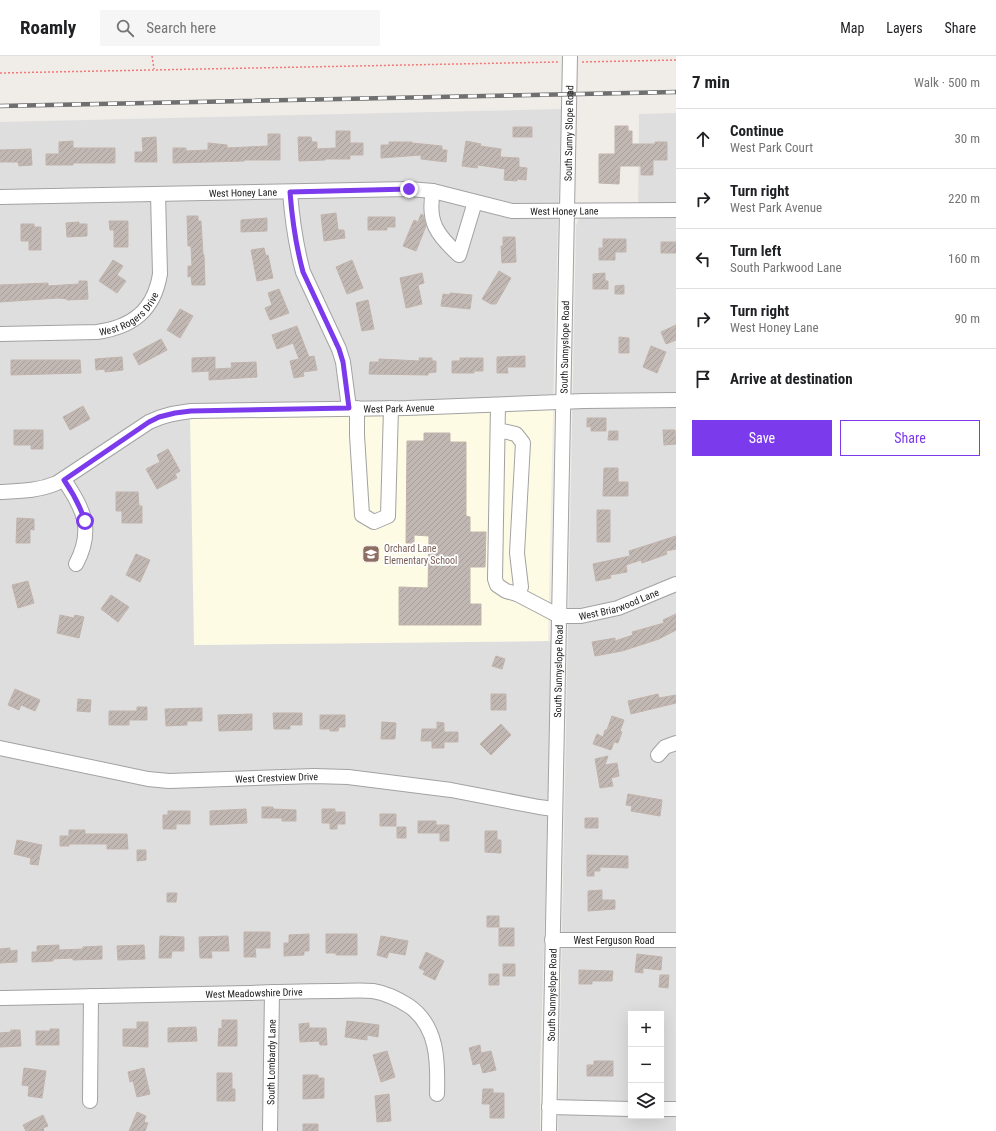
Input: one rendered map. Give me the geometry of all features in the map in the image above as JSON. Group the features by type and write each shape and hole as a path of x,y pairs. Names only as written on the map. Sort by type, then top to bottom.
{"street":[{"name":"South Sunny Slope Road","path":"567,211 569,60"},
{"name":"West Honey Lane","path":"0,197 409,189 433,191 512,211 676,210"},
{"path":"433,191 431,202 432,217 436,231 459,255 475,202"},
{"path":"290,192 303,272 339,349 343,362 353,408 362,515 374,522 388,516 391,408"},
{"name":"West Rogers Drive","path":"0,334 73,334 103,332 126,325 142,313 153,297 160,274 158,194"},
{"name":"South Sunnyslope Road","path":"549,1131 554,809 567,211"},
{"name":"West Park Avenue","path":"0,492 44,489 64,480 149,422 159,417 175,413 191,411 391,408 563,403 584,401 676,400"},
{"path":"498,405 500,431 495,579 497,585 506,591 517,594 559,616"},
{"path":"500,431 516,434 523,443 517,553 521,587 517,594"},
{"path":"64,480 74,494 85,521 86,532 84,544 76,564"},
{"name":"West Briarwood Lane","path":"559,616 581,616 613,610 676,584"},
{"path":"658,755 665,747 676,743"},
{"name":"West Crestview Drive","path":"0,748 148,779 169,781 314,776 348,777 451,790 554,809"},
{"name":"West Ferguson Road","path":"552,940 676,940"},
{"name":"West Meadowshire Drive","path":"0,998 373,991 391,996 402,1002 410,1007 424,1022 433,1040 438,1069 437,1094"},
{"name":"South Lombardy Lane","path":"270,1131 272,992"},
{"path":"90,1101 91,996"},
{"path":"549,1107 628,1109"},
{"path":"664,1109 676,1109"}],"path":[{"path":"152,56 154,69"},
{"path":"0,73 569,60 676,60"}],"shaded area":[{"path":"561,109 553,408 194,645 551,641 546,885 540,1068 540,1131 0,1131 0,122"},
{"path":"676,113 676,1131 558,1131 576,226 578,220 584,216 638,215 639,114"},
{"name":"Orchard Lane Elementary School","path":"553,408 548,641 194,645 190,416"}],"building":[{"path":"615,126 628,126 628,131 632,131 632,144 655,144 655,142 667,142 667,160 653,160 653,175 641,175 641,166 620,166 619,184 599,183 599,154 615,154"},
{"path":"513,127 532,127 532,137 513,137"},
{"path":"336,131 350,131 350,143 363,143 363,155 350,155 350,159 299,161 298,137 311,137 312,142 317,142 317,149 336,148"},
{"path":"268,134 280,134 280,160 173,163 173,148 186,148 186,151 208,150 208,143 227,145 227,148 268,146"},
{"path":"156,137 157,162 135,162 135,152 143,152 142,138"},
{"path":"73,141 73,148 115,148 115,163 73,163 73,165 46,165 46,154 59,154 59,142"},
{"path":"466,141 481,144 480,146 501,149 500,157 519,158 519,167 527,168 526,180 504,180 505,169 478,165 477,168 462,166"},
{"path":"389,142 412,142 442,146 442,150 447,150 446,162 421,159 421,155 381,158 381,145 389,145"},
{"path":"31,149 32,165 19,166 18,162 0,162 0,150"},
{"path":"336,213 338,230 344,230 345,238 324,241 321,215"},
{"path":"421,214 423,215 426,226 416,251 403,246 414,220 418,222"},
{"path":"187,216 198,216 198,221 201,221 205,285 192,285 191,276 188,277 188,266 192,266 191,246 188,246"},
{"path":"368,217 395,217 395,227 387,227 387,230 368,230"},
{"path":"267,218 267,231 241,232 241,220"},
{"path":"109,221 128,221 128,247 114,247 114,230 110,230"},
{"path":"79,222 79,224 87,224 87,236 67,237 66,223"},
{"path":"21,224 34,224 34,227 41,227 41,250 29,250 29,241 21,241"},
{"path":"503,237 515,237 516,262 502,263 501,246 503,246"},
{"path":"603,239 626,239 626,252 615,252 615,260 599,260 599,248 603,248"},
{"path":"661,242 676,242 676,253 661,253"},
{"path":"264,248 266,256 268,255 273,278 257,281 251,250"},
{"path":"113,260 123,266 117,275 126,281 117,293 99,281"},
{"path":"352,260 363,288 347,294 336,267"},
{"path":"499,271 511,278 496,304 491,304 482,299"},
{"path":"422,273 424,283 418,285 422,304 406,308 400,278"},
{"path":"605,273 605,281 608,281 608,289 593,289 593,274"},
{"path":"79,281 87,281 88,299 67,300 58,298 0,302 0,285 48,283 48,286 79,284"},
{"path":"624,285 624,294 615,294 615,286"},
{"path":"279,289 289,313 270,320 265,308 272,305 268,293"},
{"path":"450,293 472,295 470,309 441,306 443,294 450,295"},
{"path":"368,300 374,329 362,331 356,303"},
{"path":"180,309 193,316 180,338 167,330"},
{"path":"676,325 676,340 666,344 661,332"},
{"path":"297,326 309,357 314,356 317,370 303,372 304,376 294,378 290,361 299,359 293,343 277,349 272,335"},
{"path":"619,337 629,338 629,353 619,353"},
{"path":"161,339 167,350 139,365 133,354"},
{"path":"651,346 666,352 657,373 643,367"},
{"path":"525,356 525,367 507,367 508,373 497,373 497,357"},
{"path":"122,357 123,370 105,372 105,369 96,370 95,359"},
{"path":"215,357 215,369 232,368 231,363 256,362 257,377 209,380 209,371 192,372 192,358"},
{"path":"419,358 432,358 432,361 436,361 436,372 428,373 428,375 369,374 370,362 379,362 379,359 420,361"},
{"path":"460,358 483,358 483,371 474,371 474,373 452,373 452,361 460,361"},
{"path":"11,360 80,360 81,373 11,375"},
{"path":"83,406 90,419 70,430 63,417"},
{"path":"587,418 606,418 606,431 591,431 591,426 587,427"},
{"path":"14,430 43,430 43,449 31,449 31,445 14,445"},
{"path":"663,430 675,430 676,444 664,445"},
{"path":"609,431 618,431 618,440 608,440"},
{"path":"424,433 450,433 450,442 466,442 466,516 470,517 470,532 486,532 485,567 470,567 470,604 481,604 481,625 399,625 399,587 428,588 429,536 414,535 414,543 406,543 407,441 424,441"},
{"path":"168,449 180,471 175,474 177,478 157,489 146,469 160,462 157,455"},
{"path":"604,468 618,468 618,482 628,482 628,496 603,496"},
{"path":"116,492 138,492 139,506 142,506 142,523 122,523 122,511 116,511"},
{"path":"597,510 610,510 610,542 597,542"},
{"path":"17,518 34,519 34,530 30,529 30,543 16,543"},
{"path":"676,536 676,549 666,551 667,554 642,563 641,560 626,565 627,572 610,575 611,578 596,581 593,564 630,556 629,551"},
{"path":"136,554 150,560 140,582 126,575"},
{"path":"28,581 34,603 18,608 12,585"},
{"path":"111,595 129,607 118,622 101,609"},
{"path":"676,614 676,630 659,639 622,651 595,656 592,642 615,638 615,641 633,635 632,632 664,623 663,620"},
{"path":"60,615 74,618 75,615 84,617 79,638 57,633"},
{"path":"496,656 505,659 502,669 492,666"},
{"path":"15,689 40,700 35,711 21,705 19,710 8,705"},
{"path":"491,694 506,694 506,710 491,710"},
{"path":"658,694 659,698 676,695 676,703 631,714 628,701"},
{"path":"78,699 91,700 90,712 77,711"},
{"path":"137,707 147,707 147,720 129,720 129,725 109,725 109,711 137,711"},
{"path":"202,708 202,721 187,721 187,725 166,726 165,709"},
{"path":"273,713 302,713 302,725 290,725 290,729 274,729"},
{"path":"252,714 252,730 219,731 218,715"},
{"path":"320,715 345,715 345,727 339,727 338,731 320,729"},
{"path":"612,716 624,720 618,743 614,742 611,750 593,744 597,734 603,737"},
{"path":"382,722 396,723 395,739 381,739"},
{"path":"437,722 444,723 444,732 458,732 458,742 444,742 444,748 432,748 432,741 421,741 422,729 437,729"},
{"path":"501,724 511,735 491,755 480,744"},
{"path":"608,756 605,765 617,763 619,776 611,778 613,786 600,788 595,759"},
{"path":"628,794 662,800 660,816 631,811 632,806 626,805"},
{"path":"262,807 296,810 296,821 282,821 282,818 262,818"},
{"path":"246,809 247,823 210,825 210,811"},
{"path":"322,809 335,809 335,812 345,812 345,824 337,824 337,829 330,829 330,823 322,823"},
{"path":"168,811 190,811 190,824 176,824 176,829 163,829 163,815 168,815"},
{"path":"380,814 396,814 396,826 380,826"},
{"path":"585,818 598,818 598,828 585,828"},
{"path":"418,821 436,821 436,825 449,825 449,841 440,841 440,833 418,833"},
{"path":"397,827 406,827 406,838 397,838"},
{"path":"69,830 85,830 85,834 127,834 128,849 107,849 107,844 69,844 69,846 60,846 60,836 69,836"},
{"path":"485,831 497,831 497,840 501,840 501,853 485,852"},
{"path":"17,840 42,845 38,865 30,864 31,858 14,854"},
{"path":"137,850 146,850 146,860 137,861"},
{"path":"587,855 628,856 628,868 600,867 600,871 594,871 594,876 587,876"},
{"path":"602,890 602,900 615,900 615,909 588,911 588,891"},
{"path":"167,893 177,893 176,902 167,902"},
{"path":"487,916 499,916 499,927 487,927"},
{"path":"499,928 514,928 514,946 499,946"},
{"path":"244,932 270,932 270,948 255,948 256,957 244,957"},
{"path":"309,934 309,951 304,951 304,955 284,956 284,943 289,943 289,935"},
{"path":"326,934 357,934 357,955 336,955 336,953 326,953"},
{"path":"160,936 184,937 184,951 172,951 171,958 159,958"},
{"path":"228,936 229,951 211,951 212,958 200,958 199,937"},
{"path":"381,936 408,941 405,955 389,952 387,958 377,955"},
{"path":"59,945 59,950 83,949 83,947 102,946 102,959 73,960 73,958 32,962 32,952 37,952 37,946"},
{"path":"144,945 145,959 118,960 117,946"},
{"path":"10,948 10,951 17,950 17,962 0,963 0,949"},
{"path":"426,952 444,961 435,980 423,974 425,971 419,968"},
{"path":"637,954 662,957 661,970 643,968 643,973 635,972"},
{"path":"503,964 515,964 515,976 503,976"},
{"path":"579,970 613,971 612,981 592,981 592,984 579,984"},
{"path":"489,974 499,974 499,985 489,985"},
{"path":"660,975 669,975 668,988 659,987"},
{"path":"222,1020 237,1020 237,1046 218,1046 219,1028 222,1029"},
{"path":"347,1021 379,1025 378,1037 367,1035 367,1040 345,1037"},
{"path":"137,1022 148,1022 148,1047 123,1046 123,1029 137,1029"},
{"path":"309,1023 309,1028 326,1028 327,1045 320,1045 319,1041 300,1042 299,1024"},
{"path":"196,1027 197,1041 168,1042 168,1028"},
{"path":"50,1029 59,1029 59,1045 36,1045 36,1031 50,1031"},
{"path":"11,1030 20,1030 21,1046 0,1047 0,1033 11,1032"},
{"path":"480,1045 481,1053 491,1051 496,1070 483,1073 480,1063 473,1065 469,1048"},
{"path":"387,1051 395,1077 381,1082 373,1055"},
{"path":"594,1061 613,1061 613,1076 587,1076 587,1065 594,1065"},
{"path":"24,1068 46,1071 42,1098 28,1096 29,1086 22,1085"},
{"path":"144,1068 150,1094 137,1097 133,1081 130,1082 128,1072"},
{"path":"217,1073 232,1073 232,1089 235,1089 235,1101 217,1101"},
{"path":"303,1075 318,1075 318,1078 324,1078 324,1098 303,1099"},
{"path":"483,1089 493,1089 493,1093 504,1093 504,1118 490,1118 490,1104 482,1104"},
{"path":"389,1094 391,1121 377,1122 375,1096"},
{"path":"137,1112 146,1116 144,1122 148,1123 145,1131 129,1131"},
{"path":"43,1115 48,1126 43,1128 44,1131 26,1131 23,1125"},
{"path":"303,1124 318,1124 318,1131 303,1131"}],"railway":[{"path":"0,106 676,92"}],"place":[{"name":"Orchard Lane Elementary School","path":"371,554"}],"route":[{"path":"85,521 74,494 64,480 123,439 159,417 191,411 349,408 343,362 339,349 303,272 290,192 409,189"}]}
